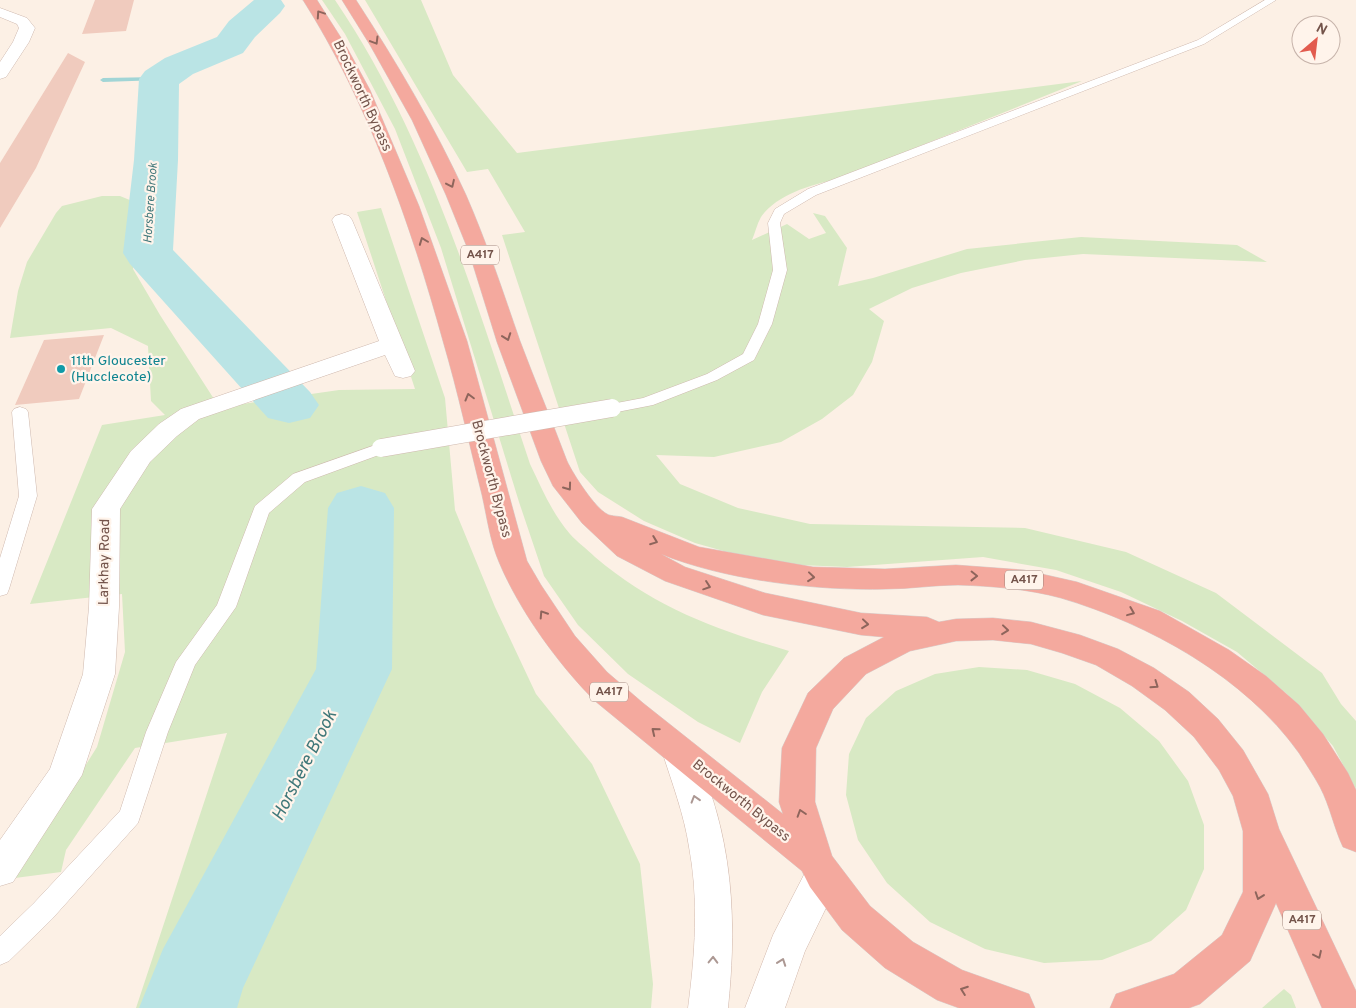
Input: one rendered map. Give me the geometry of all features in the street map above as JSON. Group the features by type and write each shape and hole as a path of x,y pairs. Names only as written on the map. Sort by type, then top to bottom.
{"highway":[{"name":"Brockworth Bypass","path":"310,0 328,27 357,79 378,124 426,250 455,343 513,561 526,588 558,636 584,669 622,704 819,867"},
{"name":"A417","path":"349,0 378,45 421,120 456,195 479,252 509,342 554,461 563,480 592,516 627,549 648,561 675,574 763,604 860,624 956,630"},
{"name":"A417","path":"592,516 694,556 724,563 821,578 885,579 956,575 1024,580 1066,589 1149,620 1218,658 1255,685 1287,714 1311,744 1336,783 1356,836"},
{"path":"1010,1008 951,986 899,955 856,918 819,867 797,802 799,748 820,702 855,666 902,641 956,630 993,629 1031,633 1069,643 1107,657 1143,677 1177,700 1206,728 1231,760 1250,794 1261,831 1262,892 1236,948 1186,990 1130,1008"},
{"name":"A417","path":"1261,831 1343,1008"}],"street":[{"path":"0,10 16,3"},
{"path":"0,10 22,20 26,28 21,42 0,74"},
{"path":"342,220 403,371"},
{"name":"Larkhay Road","path":"0,870 64,775 99,674 104,607 106,509 140,458 168,430 190,414 391,345"},
{"path":"679,751 702,824 710,861 714,915 712,974 708,1008"},
{"path":"765,1008 819,867"}],"lane":[{"path":"0,953 43,911 130,816 157,732 186,662 226,608 261,510 299,478 381,448 612,408 656,398 712,377 749,357 765,324 780,270 774,223 779,212 808,187 1201,42 1271,0"},
{"path":"0,589 28,496 20,412"}],"green space":[{"path":"322,0 335,0 368,54 398,109 448,225 491,345 530,464 558,518 570,534 595,557 640,590 687,615 711,625 789,651 762,692 740,743 698,722 628,674 578,625 544,576 519,502 441,248 395,129 345,34"},
{"path":"365,0 421,0 453,75 517,153 1082,81 835,180 794,192 767,210 761,217 752,240 787,224 809,239 826,233 813,213 825,216 847,248 838,286 873,278 967,249 1081,237 1237,245 1267,262 1083,254 1025,260 961,273 912,288 869,309 884,321 872,362 853,395 822,419 781,442 714,457 656,455 680,484 738,508 810,524 1025,528 1126,552 1216,593 1322,673 1341,704 1356,721 1356,789 1333,746 1287,694 1237,652 1182,621 1121,592 1056,570 983,557 847,567 799,565 745,557 695,543 644,521 598,492 580,472 502,235 525,232 488,169 467,172"},
{"path":"102,196 120,196 137,203 137,236 133,269 214,399 174,414 339,390 415,389 357,212 381,208 445,398 455,510 495,607 536,694 592,764 640,864 653,984 651,1008 136,1008 227,733 135,748 66,850 61,872 15,878 97,747 125,652 122,594 30,604 102,425 165,415 151,401 148,346 111,328 10,338 18,291 27,262 56,213 62,206"},
{"path":"979,667 1027,670 1075,684 1120,708 1159,741 1188,781 1204,825 1204,869 1186,910 1151,941 1102,960 1044,963 985,949 930,922 887,883 858,840 846,795 849,754 866,718 896,691 935,674"},
{"path":"1284,989 1291,995 1296,1008 1262,1008"}],"building":[{"path":"95,0 134,0 126,31 82,34"},
{"path":"68,53 85,62 36,168 0,228 0,163"},
{"name":"11th Gloucester (Hucclecote)","path":"104,335 79,399 15,405 44,340"}],"waterway":[{"name":"Horsbere Brook","path":"268,6 242,29 230,45 179,66 159,79 156,160 148,253 289,405"},
{"path":"103,80 159,79"},
{"name":"Horsbere Brook","path":"188,1008 197,981 354,669 361,508"}],"place":[{"name":"11th Gloucester (Hucclecote)","path":"61,369"}]}
